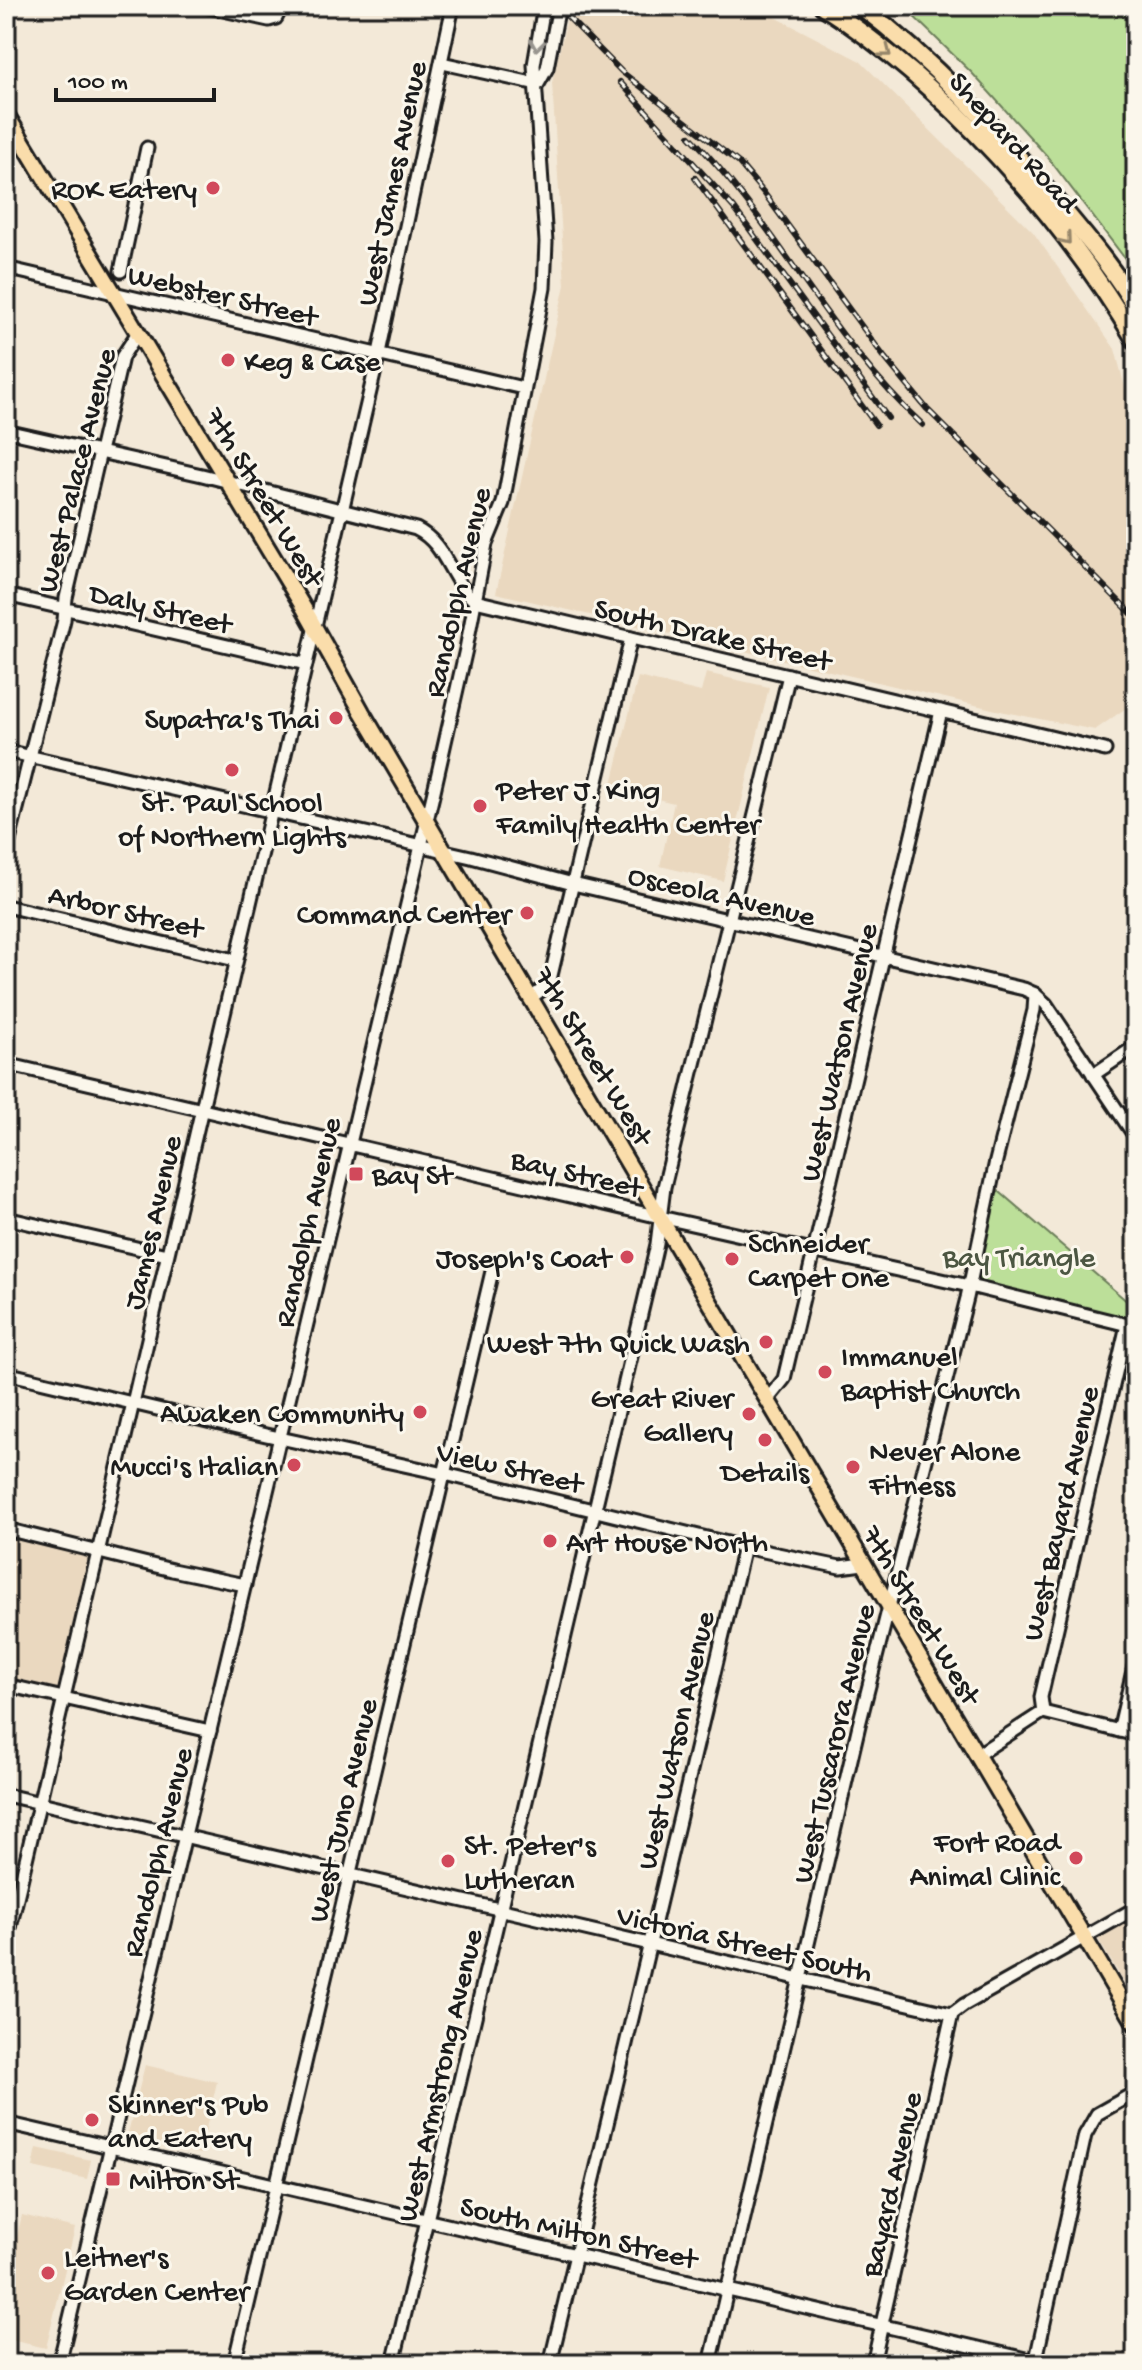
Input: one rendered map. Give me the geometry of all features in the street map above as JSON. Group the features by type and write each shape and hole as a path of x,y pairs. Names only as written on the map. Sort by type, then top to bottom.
{"highway":[{"name":"Shepard Road","path":"823,6 897,60 989,147 1075,250 1136,341"},
{"name":"Shepard Road","path":"861,6 927,61 991,125 1090,242 1136,308"}],"main road":[{"name":"7th Street West","path":"6,114 305,610 1136,2025"}],"street":[{"path":"204,6 262,20 276,18 282,6"},
{"name":"West James Avenue","path":"341,510 379,353 453,6"},
{"name":"Randolph Avenue","path":"59,2364 420,846 486,544 503,503 546,269 534,65 544,6"},
{"name":"Randolph Avenue","path":"537,84 547,68 559,6"},
{"path":"442,63 537,84"},
{"path":"121,271 147,148"},
{"name":"Webster Street","path":"6,268 523,388"},
{"name":"West Palace Avenue","path":"6,853 122,357 137,334"},
{"path":"6,431 341,510 425,533 437,544 457,580 475,601"},
{"name":"James Avenue","path":"6,1945 341,510"},
{"name":"Daly Street","path":"6,595 306,664"},
{"name":"South Drake Street","path":"475,601 1105,750"},
{"path":"531,998 549,984 631,638"},
{"name":"West Armstrong Avenue","path":"393,2364 654,1259 664,1187 789,675"},
{"name":"West Watson Avenue","path":"768,1399 784,1379 941,711"},
{"path":"6,751 420,846"},
{"name":"Osceola Avenue","path":"420,846 1035,994"},
{"name":"Arbor Street","path":"6,906 235,960"},
{"path":"1035,994 1046,1004 1136,1138"},
{"name":"West Tuscarora Avenue","path":"710,2364 889,1606 969,1286 1034,1010 1035,994"},
{"path":"1093,1075 1136,1046"},
{"name":"Bay Street","path":"6,1064 1132,1326"},
{"path":"6,1218 167,1255"},
{"name":"West Juno Avenue","path":"234,2364 493,1267"},
{"name":"West Bayard Avenue","path":"1043,1712 1041,1697 1132,1326"},
{"name":"View Street","path":"6,1373 445,1474 744,1547 840,1567 863,1564"},
{"path":"6,1529 245,1585"},
{"name":"West Watson Avenue","path":"550,2364 744,1547"},
{"path":"1119,1731 1136,1658"},
{"path":"6,1685 210,1731"},
{"path":"977,1755 1043,1712 1136,1735"},
{"name":"Victoria Street South","path":"6,1795 952,2014"},
{"path":"952,2014 1136,1908"},
{"name":"Bayard Avenue","path":"873,2364 952,2014"},
{"path":"1039,2363 1085,2135 1097,2114 1136,2092"},
{"name":"South Milton Street","path":"6,2123 1039,2363"}],"shaded area":[{"path":"570,6 754,6 860,61 1033,232 1115,349 1136,430 1136,701 1095,730 1005,712 496,593 565,285 552,83"},
{"path":"706,673 769,687 723,881 660,866 674,803 611,788 638,677 701,692"},
{"path":"6,1536 90,1554 60,1690 6,1678"},
{"path":"1136,1915 1136,2002 1098,1939"},
{"path":"145,2065 217,2082 200,2154 127,2137"},
{"path":"37,2148 91,2160 87,2179 33,2167"},
{"path":"22,2215 75,2228 46,2348 6,2339 6,2282"}],"green space":[{"path":"903,6 1136,6 1136,273 1046,155 972,73"},
{"name":"Bay Triangle","path":"994,1187 1136,1309 1136,1320 983,1285 977,1273"}],"railway":[{"path":"567,16 622,72 739,163 885,358 927,409 1136,618"},
{"path":"620,82 734,208 888,418"},
{"path":"690,136 750,206 860,357 923,425"},
{"path":"695,178 876,425"}],"place":[{"name":"ROK Eatery","path":"213,188"},
{"name":"Keg & Case","path":"228,360"},
{"name":"Supatra's Thai","path":"336,718"},
{"name":"St. Paul School of Northern Lights","path":"232,770"},
{"name":"Peter J. King Family Health Center","path":"480,806"},
{"name":"Command Center","path":"527,913"},
{"name":"Bay St","path":"356,1174"},
{"name":"Joseph's Coat","path":"627,1257"},
{"name":"Schneider Carpet One","path":"732,1259"},
{"name":"West 7th Quick Wash","path":"766,1342"},
{"name":"Immanuel Baptist Church","path":"825,1372"},
{"name":"Awaken Community","path":"420,1412"},
{"name":"Great River Gallery","path":"749,1414"},
{"name":"Details","path":"765,1440"},
{"name":"Mucci's Italian","path":"294,1465"},
{"name":"Never Alone Fitness","path":"853,1467"},
{"name":"Art House North","path":"550,1541"},
{"name":"Fort Road Animal Clinic","path":"1076,1858"},
{"name":"St. Peter's Lutheran","path":"448,1861"},
{"name":"Skinner's Pub and Eatery","path":"92,2120"},
{"name":"Milton St","path":"113,2179"},
{"name":"Leitner's Garden Center","path":"48,2273"}]}
